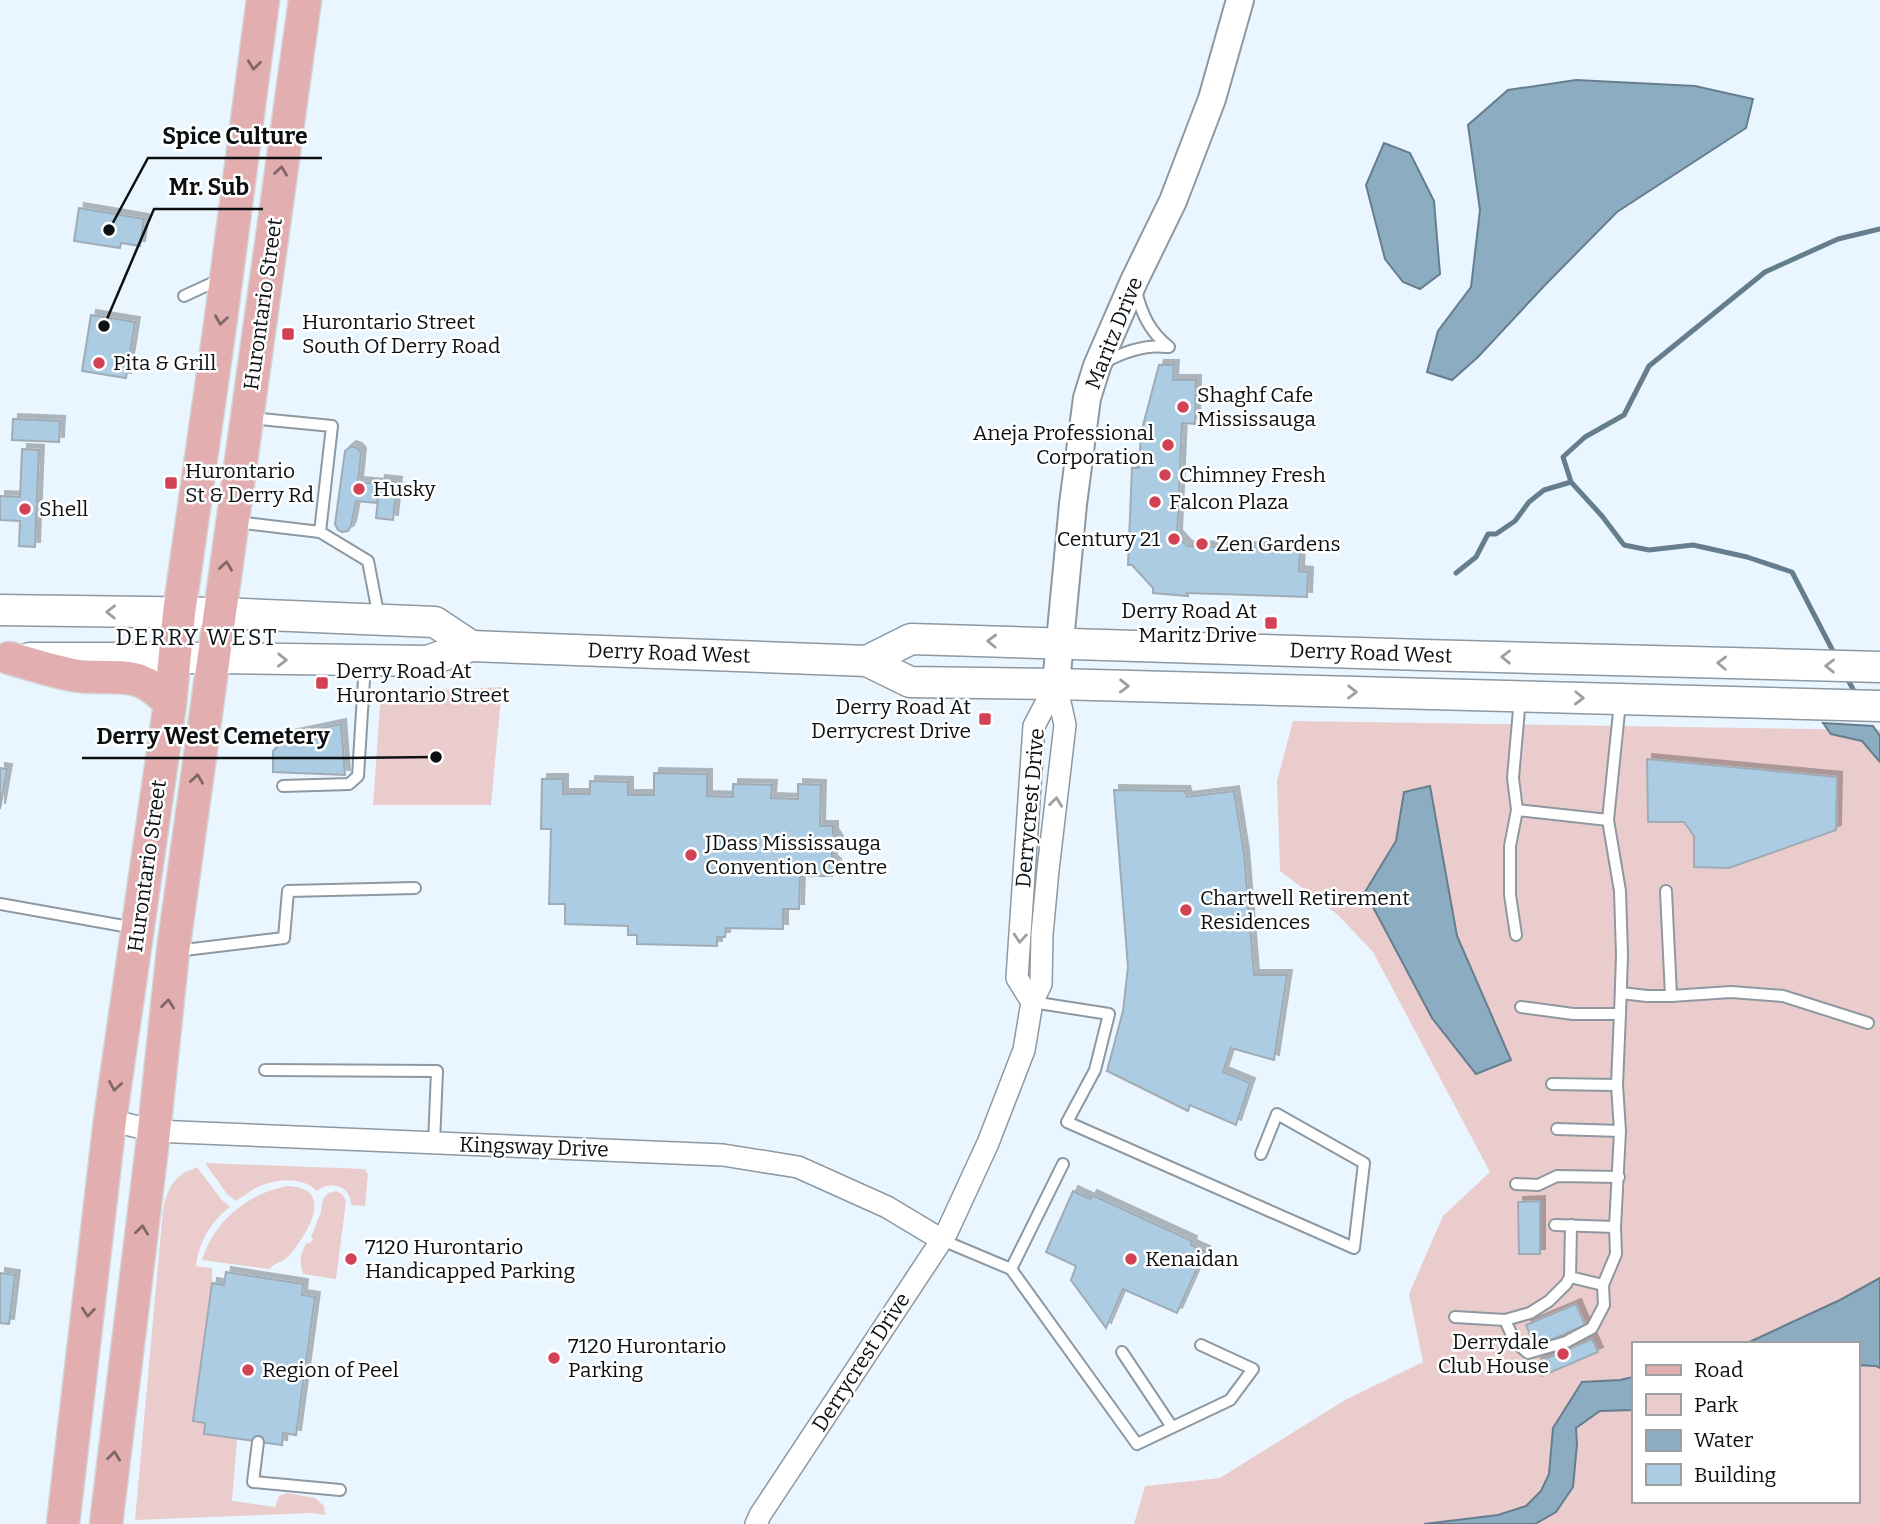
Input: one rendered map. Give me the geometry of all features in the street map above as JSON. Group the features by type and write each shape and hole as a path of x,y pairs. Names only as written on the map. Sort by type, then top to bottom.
{"main road":[{"name":"Hurontario Street","path":"64,1524 110,1120 170,704 262,0"},
{"name":"Hurontario Street","path":"106,1524 173,951 304,0"},
{"path":"0,610 219,613 435,622 471,646"},
{"name":"Derry Road West","path":"867,661 911,639 1875,667"},
{"name":"Derry Road West","path":"5,658 427,661 471,646 867,661 910,682 1880,705"},
{"path":"5,658 77,676 134,678 159,691 170,704"},
{"path":"1620,699 1623,660"}],"street":[{"name":"Maritz Drive","path":"1056,684 1087,398 1097,366 1134,281 1173,201 1212,99 1240,0"},
{"name":"Derrycrest Drive","path":"1032,1002 1017,978 1034,726 1056,684"},
{"name":"Derrycrest Drive","path":"756,1524 942,1240 988,1143 1024,1050 1032,1002 1041,984 1042,934 1065,725 1056,684"},
{"name":"Kingsway Drive","path":"110,1120 154,1131 723,1155 798,1167 887,1207 942,1240"}],"lane":[{"path":"184,296 226,277"},
{"path":"1097,366 1132,350 1154,345 1169,347 1152,331 1144,317 1134,281"},
{"path":"247,417 332,426 320,532"},
{"path":"232,521 320,532 368,561 379,618"},
{"path":"283,786 349,784 358,776 366,661"},
{"path":"1516,935 1510,895 1510,846 1517,810 1513,778 1521,696"},
{"path":"1505,1320 1515,1342 1528,1353 1566,1342 1592,1328 1604,1305 1603,1285 1616,1254 1620,1131 1617,1085 1622,955 1620,891 1608,820 1620,699"},
{"path":"1517,810 1608,820"},
{"path":"173,951 284,938 288,891 415,888"},
{"path":"1666,891 1671,996"},
{"path":"0,904 138,929"},
{"path":"1621,993 1671,996 1731,992 1783,996 1868,1023"},
{"path":"1032,1002 1109,1014 1095,1070 1067,1122 1354,1248 1364,1163 1277,1114 1261,1154"},
{"path":"1521,1007 1573,1014 1620,1014"},
{"path":"265,1070 436,1071 434,1143"},
{"path":"1552,1084 1617,1085"},
{"path":"1557,1129 1620,1131"},
{"path":"1011,1269 1063,1164"},
{"path":"1516,1184 1538,1185 1557,1176 1619,1177"},
{"path":"1555,1224 1615,1227"},
{"path":"1455,1317 1505,1320 1530,1313 1549,1301 1570,1277 1571,1225"},
{"path":"942,1240 1011,1269 1137,1444 1230,1400 1253,1369 1201,1345"},
{"path":"1570,1277 1603,1285"},
{"path":"1122,1352 1172,1427"},
{"path":"258,1442 253,1482 340,1490"}],"green space":[{"path":"502,687 491,805 373,805 381,693"},
{"path":"1293,721 1880,730 1880,1524 1134,1524 1145,1486 1220,1478 1345,1400 1423,1362 1409,1294 1443,1216 1490,1172 1373,952 1338,915 1280,871 1277,781"},
{"path":"205,1163 365,1169 368,1175 365,1206 351,1205 348,1193 339,1187 328,1186 317,1191 293,1180 261,1185 236,1201 227,1194"},
{"path":"197,1167 230,1207 211,1226 203,1241 196,1266 212,1268 212,1283 193,1421 205,1423 204,1434 237,1439 232,1501 275,1507 279,1496 287,1493 315,1498 324,1506 325,1515 311,1513 135,1520 163,1210 174,1182"},
{"path":"288,1186 308,1192 315,1204 307,1230 287,1258 270,1269 202,1260 215,1233 235,1211 259,1195"},
{"path":"336,1191 342,1194 346,1201 336,1279 303,1274 302,1254 307,1242 309,1244 313,1239 311,1237 323,1199 328,1193"}],"water":[{"path":"1576,80 1695,86 1753,99 1746,128 1617,212 1478,357 1452,380 1427,372 1438,331 1471,287 1480,210 1468,125 1508,90"},
{"path":"1384,143 1410,153 1434,201 1440,274 1420,289 1403,282 1385,259 1366,185"},
{"path":"1823,723 1873,726 1880,736 1880,762 1862,741 1831,734"},
{"path":"1430,786 1457,936 1511,1060 1476,1074 1432,1018 1365,892 1396,841 1404,792"},
{"path":"1880,1278 1880,1368 1859,1365 1859,1342 1749,1342 1840,1300"},
{"path":"1632,1377 1632,1410 1600,1411 1576,1428 1573,1487 1556,1512 1535,1524 1424,1524 1498,1515 1526,1506 1541,1491 1549,1474 1553,1428 1582,1382"}],"building":[{"path":"79,208 144,219 140,246 121,243 120,248 74,241"},
{"path":"91,315 135,322 126,378 82,371"},
{"name":"Falcon Plaza","path":"1159,365 1174,365 1173,380 1196,380 1195,424 1182,423 1177,535 1187,546 1300,548 1299,571 1308,572 1307,597 1153,593 1153,588 1132,565 1128,565 1132,468 1139,468 1141,433"},
{"path":"13,419 60,421 59,442 12,440"},
{"path":"351,446 361,453 358,482 380,484 377,503 356,501 351,526 348,531 342,532 335,524 345,451"},
{"path":"22,449 39,450 35,547 19,546 20,521 0,520 0,496 20,497"},
{"path":"380,480 397,482 393,520 376,518"},
{"path":"341,724 345,775 273,772 273,751 289,735"},
{"path":"1647,759 1837,777 1836,830 1729,868 1694,867 1694,836 1684,822 1648,822"},
{"path":"0,768 7,769 0,809"},
{"name":"JDass Mississauga Convention Centre","path":"654,773 707,774 707,796 733,797 733,784 772,785 771,798 798,799 798,784 821,785 820,826 833,826 833,833 838,841 832,850 836,872 832,876 800,876 799,909 783,909 783,929 726,928 725,937 717,937 717,946 637,944 637,935 628,935 628,926 565,924 565,904 549,904 551,829 541,829 542,779 563,779 563,794 590,794 590,781 628,782 628,795 654,795"},
{"name":"Chartwell Retirement Residences","path":"1114,790 1185,791 1187,797 1234,791 1244,854 1254,975 1287,975 1274,1060 1231,1048 1223,1072 1250,1083 1236,1125 1190,1105 1188,1111 1107,1071 1123,1011 1128,967"},
{"name":"Kenaidan","path":"1073,1191 1090,1199 1092,1195 1192,1241 1191,1245 1205,1251 1177,1313 1123,1289 1106,1328 1071,1280 1076,1266 1046,1252"},
{"path":"1540,1201 1540,1254 1519,1254 1518,1202"},
{"path":"226,1272 303,1284 302,1295 315,1297 296,1435 283,1433 282,1445 204,1434 205,1423 193,1421 212,1283 224,1285"},
{"path":"0,1273 15,1275 9,1324 0,1323"},
{"path":"1576,1304 1585,1325 1535,1347 1526,1325"},
{"path":"1592,1339 1598,1352 1542,1376 1536,1363"}],"waterway":[{"path":"1835,655 1792,572 1747,557 1693,545 1649,550 1624,545 1571,482 1563,457 1585,437 1624,415 1649,366 1765,272 1838,239 1880,229"},
{"path":"1456,573 1476,557 1488,534 1496,534 1515,521 1529,502 1544,490 1571,482"},
{"path":"1846,676 1856,695"}],"place":[{"name":"Spice Culture","path":"109,230"},
{"name":"Mr. Sub","path":"104,326"},
{"name":"Hurontario Street South Of Derry Road","path":"288,334"},
{"name":"Pita & Grill","path":"99,363"},
{"name":"Shaghf Cafe Mississauga","path":"1183,407"},
{"name":"Aneja Professional Corporation","path":"1168,445"},
{"name":"Chimney Fresh","path":"1165,475"},
{"name":"Hurontario St & Derry Rd","path":"171,483"},
{"name":"Husky","path":"359,489"},
{"name":"Falcon Plaza","path":"1155,502"},
{"name":"Shell","path":"25,509"},
{"name":"Century 21","path":"1174,539"},
{"name":"Zen Gardens","path":"1202,544"},
{"name":"Derry Road At Maritz Drive","path":"1271,623"},
{"name":"Derry Road At Hurontario Street","path":"322,683"},
{"name":"Derry Road At Derrycrest Drive","path":"985,719"},
{"name":"Derry West Cemetery","path":"436,757"},
{"name":"JDass Mississauga Convention Centre","path":"691,855"},
{"name":"Chartwell Retirement Residences","path":"1186,910"},
{"name":"7120 Hurontario Handicapped Parking","path":"351,1259"},
{"name":"Kenaidan","path":"1131,1259"},
{"name":"Derrydale Club House","path":"1563,1354"},
{"name":"7120 Hurontario Parking","path":"554,1358"},
{"name":"Region of Peel","path":"248,1370"}],"district":[{"name":"DERRY WEST","path":"197,637"}]}
